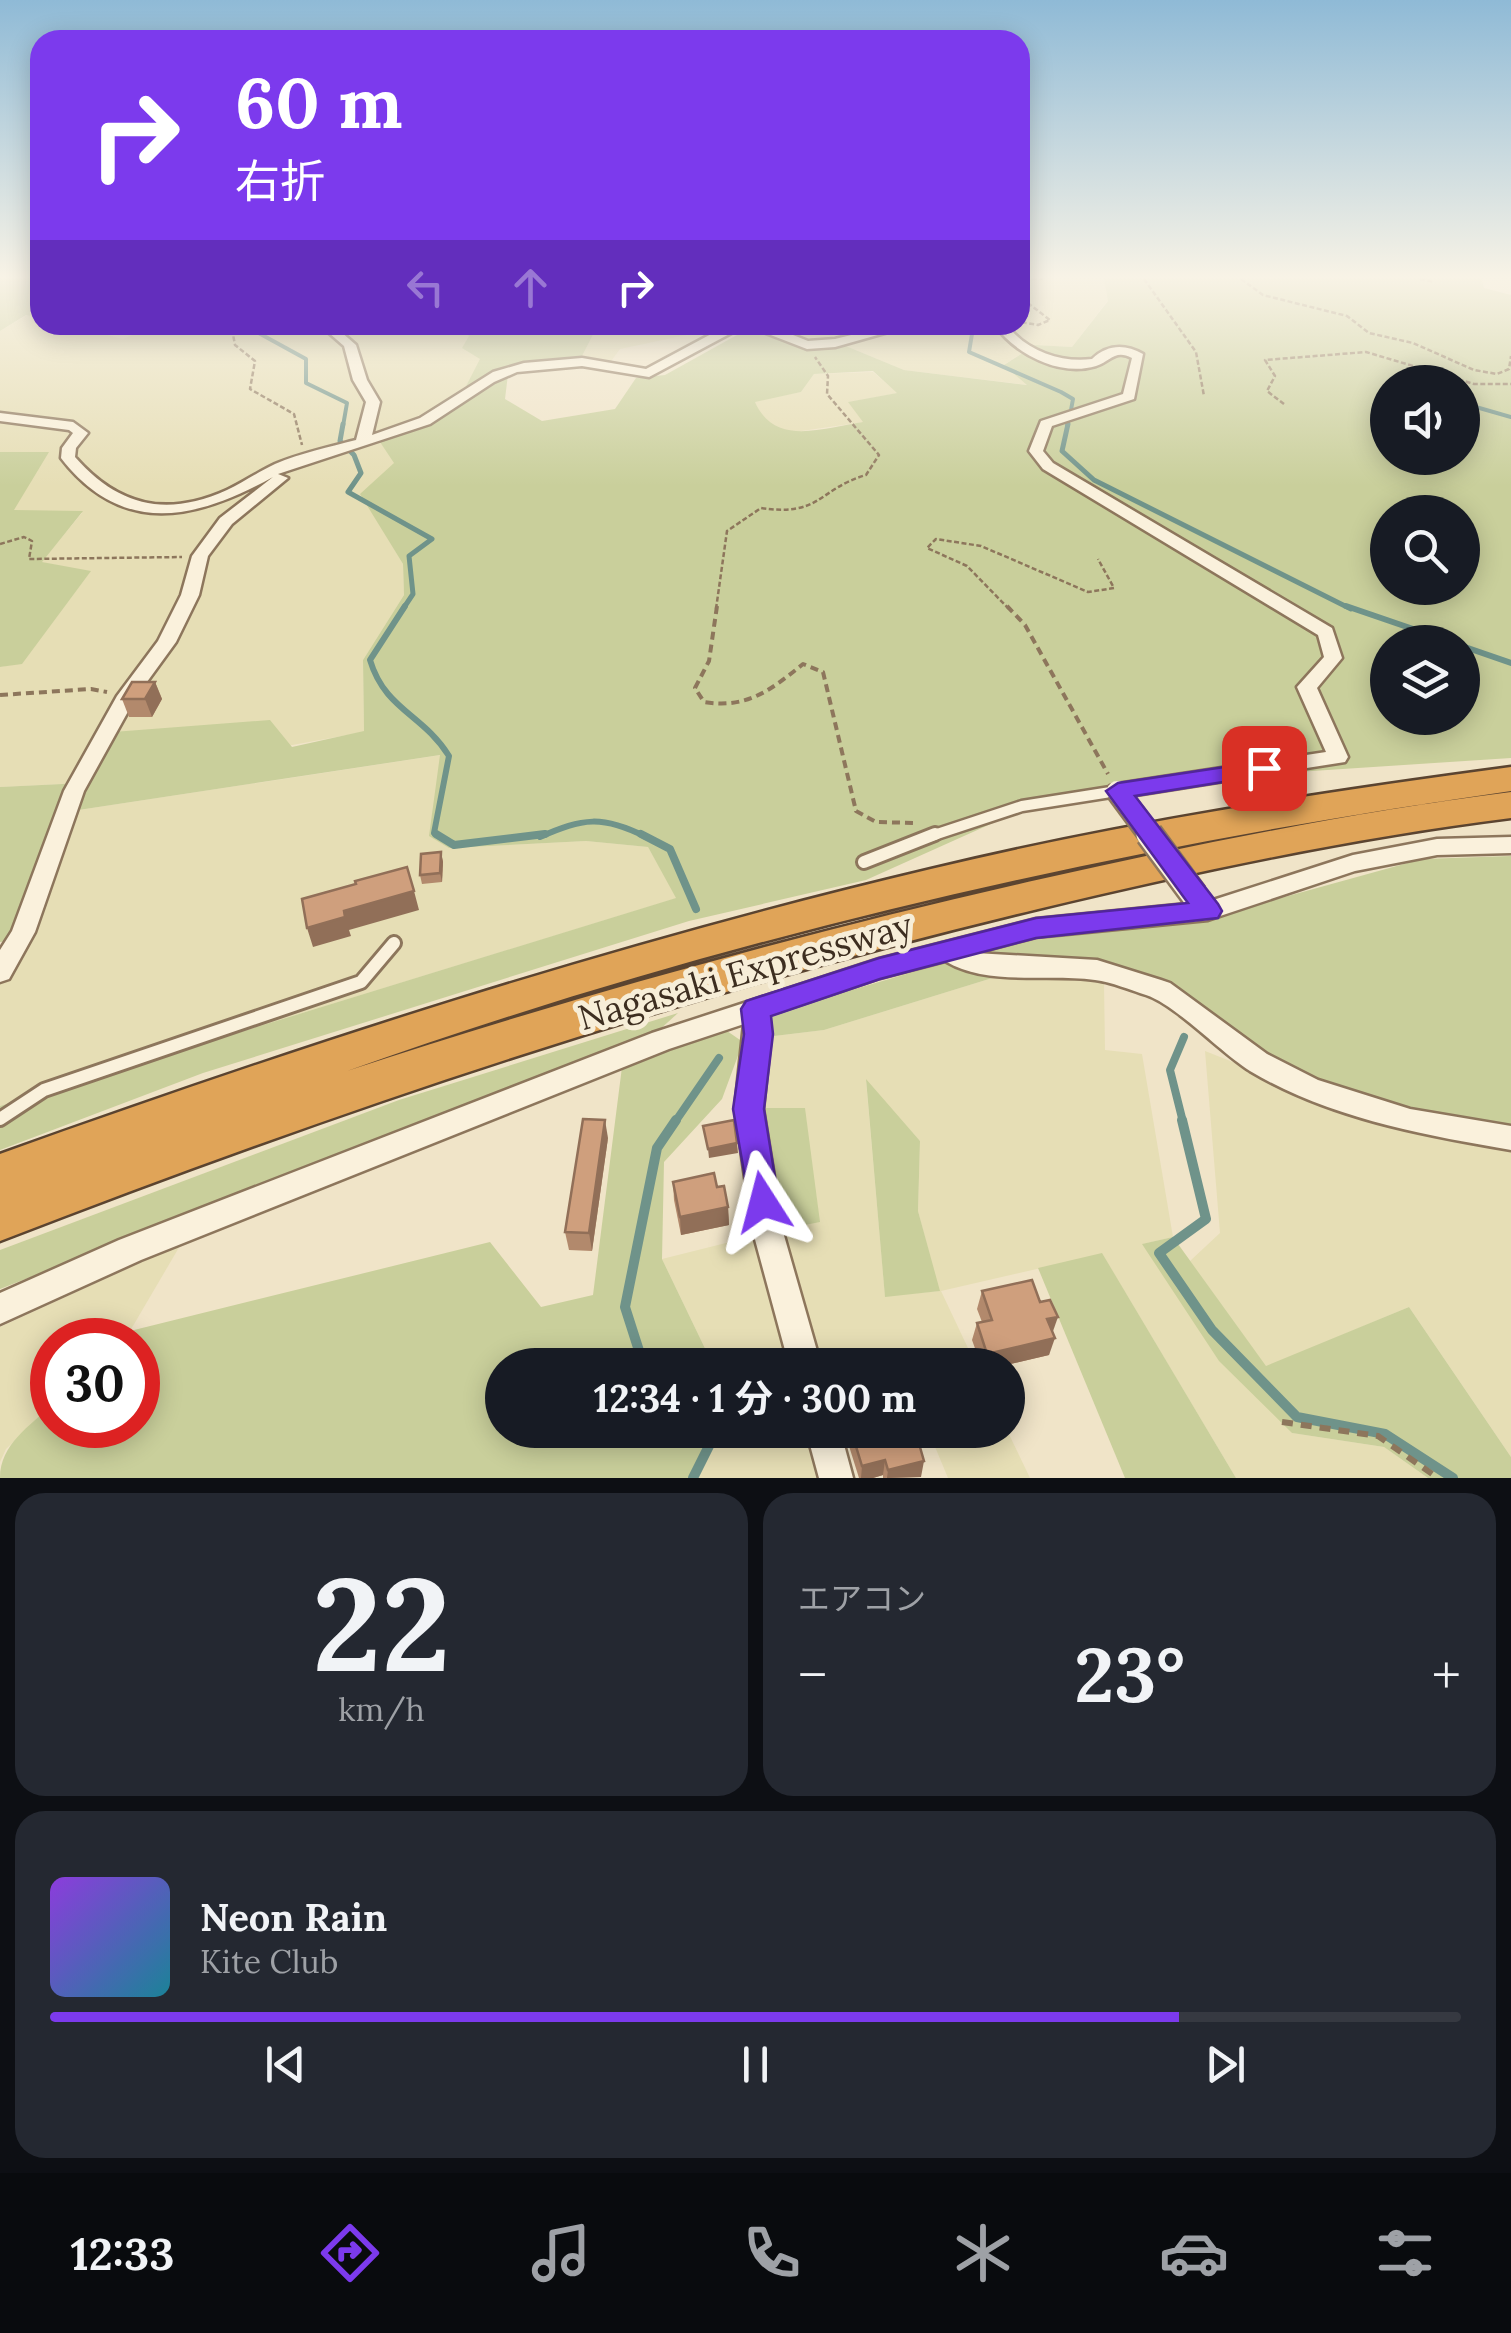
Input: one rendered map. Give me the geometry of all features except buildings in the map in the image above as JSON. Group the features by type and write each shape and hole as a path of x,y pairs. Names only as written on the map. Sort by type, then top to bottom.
{"highway":[{"name":"Nagasaki Expressway","path":"0,1177 106,1136 540,988 899,892 1232,822 1511,779"},
{"name":"Nagasaki Expressway","path":"0,1217 153,1158 522,1035 902,924 1234,850 1511,806"}],"street":[{"path":"351,348 360,380 373,402 359,442"},
{"path":"0,417 73,426 81,433 69,448 68,458 82,476 114,502 140,509 185,507 226,496 288,464 441,413 488,378 510,370 582,362 649,373 691,348"},
{"path":"1025,348 1067,363 1096,362 1107,352 1126,350 1138,357 1129,396 1111,406 1063,415 1046,424 1036,451 1048,466 1326,632 1333,658 1307,687 1338,758 1118,791 1201,903"},
{"path":"0,972 23,932 74,791 127,696 167,642 190,595 200,556 226,522 306,459"},
{"path":"0,1310 130,1250 661,1041 946,950 1036,928 1201,903 1353,863 1438,847 1511,845"},
{"path":"946,950 965,961 996,966 1097,970 1162,990 1258,1062 1311,1090 1410,1121 1511,1138"},
{"path":"756,1009 758,1034 748,1109 768,1232 799,1348"},
{"path":"827,1448 836,1478"}],"lane":[{"path":"864,862 961,824 1022,806 1118,791"},
{"path":"0,1119 44,1090 361,982 394,943"}],"path":[{"path":"239,348 254,361 250,389 294,414 306,459"},
{"path":"809,348 828,376 827,394 879,456 866,474 842,482 819,504 787,512 761,508 727,531 709,661 695,688 704,702 727,707 754,702 803,664 823,672 856,811 876,822 961,824"},
{"path":"1193,348 1204,396"},
{"path":"1424,348 1474,370 1497,374 1509,369 1511,356"},
{"path":"1284,404 1268,392 1275,376 1265,360 1280,356 1366,352 1474,384 1511,384"},
{"path":"0,544 24,537 32,541 29,559 92,556 138,561 200,556"},
{"path":"1098,558 1114,588 1088,592 981,546 936,538 927,548 967,566 1025,625 1118,791"},
{"path":"0,694 90,689 127,696"},
{"path":"1282,1422 1378,1436 1438,1478"}],"shaded area":[{"path":"0,348 475,348 481,359 463,392 381,441 395,463 361,494 403,564 404,595 363,660 364,732 83,783 0,787 0,667 22,663 90,572 41,562 82,513 13,511 48,452 0,452"},
{"path":"586,348 625,348 609,364 581,358"},
{"path":"851,348 1030,348 1005,364 1029,385 904,370"},
{"path":"873,372 898,393 849,402 864,422 787,433 763,419 754,401 801,392 814,374"},
{"path":"441,755 430,836 450,848 586,841 648,847 677,898 0,1106 0,970 72,811"},
{"path":"1015,971 1104,983 1105,1050 1142,1054 1173,1237 1143,1244 1292,1433 1384,1447 1428,1478 1236,1478 1102,1254 941,1291 968,1348 705,1348 662,1259 774,1231 753,1108 766,1037 824,1030","holes":["866,1081 920,1141 918,1211 939,1291 885,1296"]},
{"path":"1205,1051 1387,1123 1511,1146 1511,1457 1409,1307 1266,1367 1190,1261 1220,1233"},
{"path":"181,1244 138,1318 30,1318 30,1426 6,1449 0,1462 0,1327"},
{"path":"708,1448 815,1448 825,1478 693,1478"},
{"path":"936,1448 1016,1448 1030,1478 948,1478"}],"green space":[{"path":"462,348 586,348 581,358 509,366 505,399 542,421 615,409 636,378 665,375 714,348 851,348 904,370 1027,385 1004,365 1030,348 1511,348 1511,758 1112,784 1033,805 866,880 689,921 203,1073 0,1150 0,1106 676,898 648,847 586,841 449,848 429,836 440,755 72,811 13,941 0,942 0,787 83,783 113,732 270,720 292,747 364,731 363,660 404,595 403,564 360,494 394,463 380,442 463,392 480,359","holes":["873,371 897,393 848,402 863,422 801,431 775,425 755,402 801,392 814,374"]},
{"path":"0,452 49,452 14,510 83,511 42,562 91,571 22,664 0,667"},
{"path":"1511,856 1511,1131 1402,1112 1265,1061 1160,997 1104,983 1015,971 824,1030 766,1037 769,1014 1013,943 1216,916 1422,859"},
{"path":"678,1013 657,1032 0,1289 0,1250 399,1100"},
{"path":"727,1031 743,1042 722,1099 664,1162 662,1259 705,1348 485,1348 485,1448 708,1448 693,1478 0,1478 5,1455 30,1424 30,1448 160,1448 160,1324 490,1242 541,1307 593,1295 622,1067"},
{"path":"866,1079 920,1141 918,1211 940,1291 885,1297"},
{"path":"753,1108 805,1108 820,1222 774,1231"},
{"path":"1173,1237 1266,1366 1409,1307 1511,1457 1511,1478 1428,1478 1384,1447 1292,1433 1219,1361 1142,1244"},
{"path":"1102,1253 1236,1478 1125,1478 1038,1268"}],"waterway":[{"path":"286,348 306,359 306,383 347,403 343,426"},
{"path":"970,348 969,352 1073,399 1071,410"},
{"path":"1480,408 1511,417"},
{"path":"1067,426 1069,418"},
{"path":"343,424 340,441 354,455 361,473 348,492 432,539 409,556 413,594 405,606"},
{"path":"1068,424 1062,451 1094,480 1351,609"},
{"path":"405,606 370,660 385,690 428,730 449,756 434,833 440,837"},
{"path":"1346,606 1401,625"},
{"path":"1480,652 1511,663"},
{"path":"540,837 593,822 617,825 646,837"},
{"path":"436,834 454,845 545,834"},
{"path":"641,834 670,849 696,909"},
{"path":"1183,1122 1170,1070 1184,1037"},
{"path":"675,1122 719,1058"},
{"path":"638,1348 625,1307 657,1148 676,1120"},
{"path":"1182,1120 1206,1219 1159,1253 1212,1330 1297,1417 1385,1434 1453,1478"},
{"path":"693,1478 708,1448"}],"route":[{"path":"763,1202 748,1109 758,1034 756,1009 879,968 1036,928 1208,911 1118,791 1264,768"}]}
